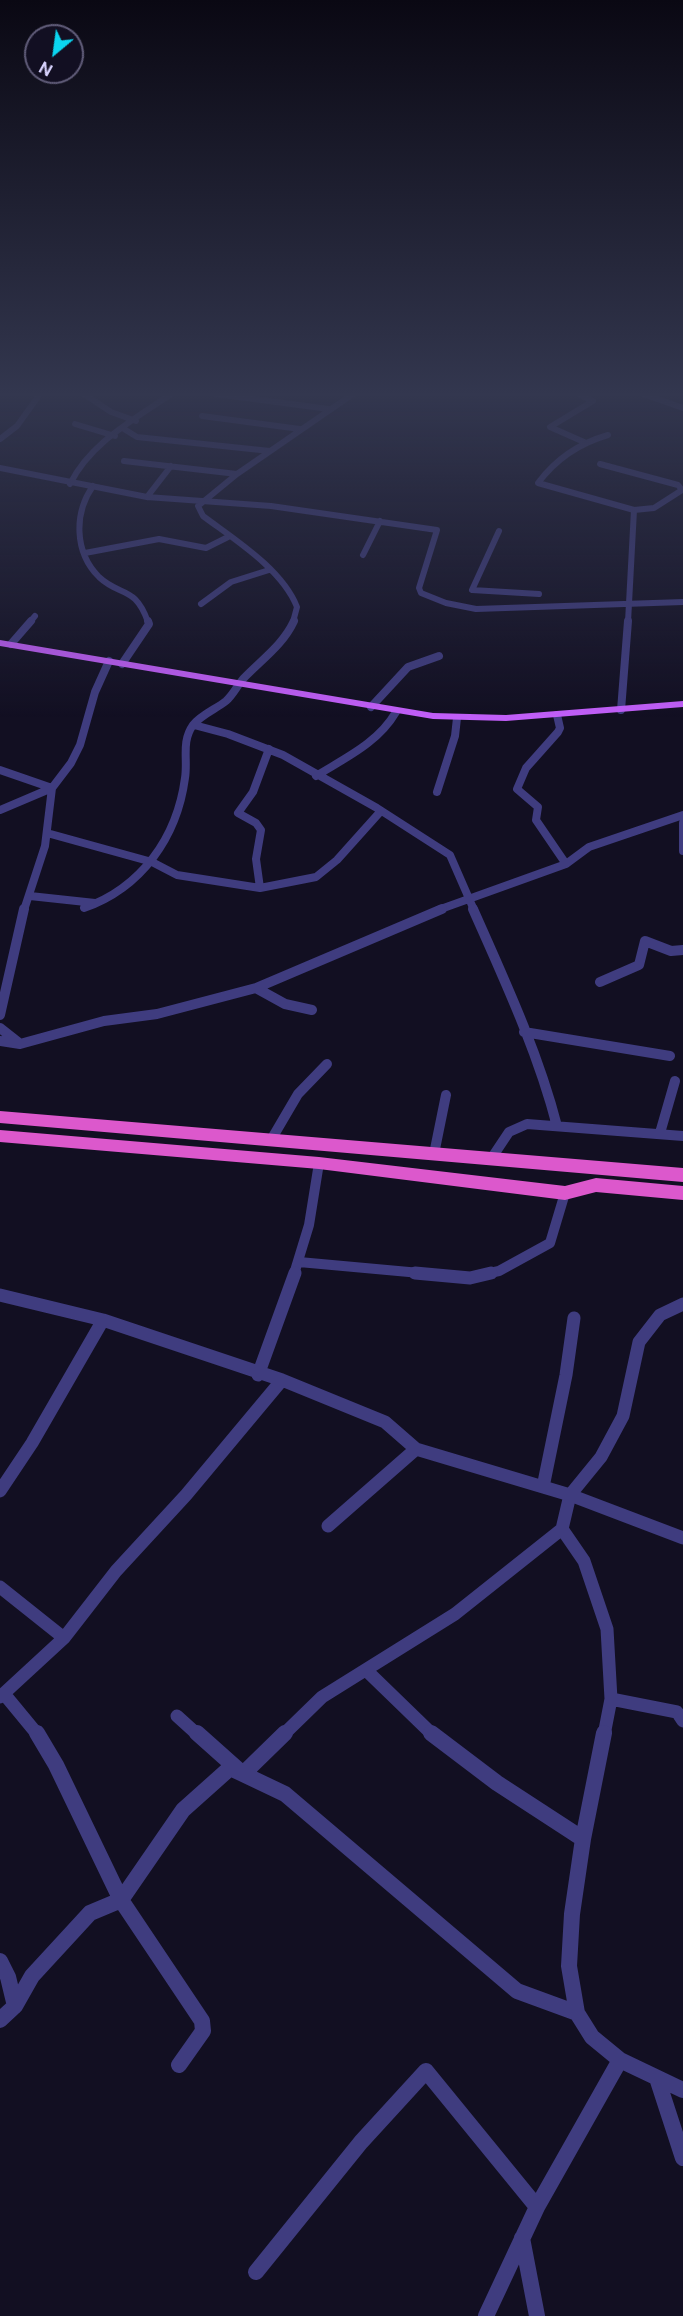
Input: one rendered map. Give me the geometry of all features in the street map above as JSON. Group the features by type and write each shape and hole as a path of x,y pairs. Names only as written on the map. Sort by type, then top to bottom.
{"highway":[{"path":"0,1117 683,1175"},
{"path":"0,1136 319,1163 565,1193 596,1185 683,1193"}],"main road":[{"path":"5,644 396,712 457,718 557,716 683,704"}],"street":[{"path":"81,502 78,513 85,553 96,574 104,582 131,593 148,620 147,629 122,664"},
{"path":"84,908 103,903 142,875 152,862 165,839 179,805 186,778 183,744 194,725 230,698 238,685 276,646 296,618 297,604 284,585 203,516 198,506 201,502"},
{"path":"220,502 380,521 439,531 426,560 419,588 421,593 446,603 476,609 683,602"},
{"path":"606,502 634,510 654,508 663,502"},
{"path":"621,710 634,510"},
{"path":"363,555 380,521"},
{"path":"499,531 472,585 472,590 538,594"},
{"path":"85,553 157,537 184,540 206,548 228,537"},
{"path":"201,604 231,582 269,570"},
{"path":"5,644 35,616"},
{"path":"371,707 408,667 439,656"},
{"path":"0,1015 20,922 45,846 52,788 77,754 95,692 109,661"},
{"path":"316,776 370,741 393,719 396,712"},
{"path":"557,716 560,728 558,732 526,768 518,789 521,795 538,807 536,820 566,864"},
{"path":"437,792 455,736 457,718"},
{"path":"194,725 283,755 450,855 470,897 524,1032 551,1103 557,1126"},
{"path":"260,888 256,859 261,830 256,823 238,813 253,792 269,750"},
{"path":"0,770 52,788"},
{"path":"0,810 52,788"},
{"path":"46,833 152,862 177,875 260,888 316,877 337,860 380,812"},
{"path":"0,1041 20,1044 104,1022 157,1014 256,988 470,897 566,864 589,847 683,815"},
{"path":"683,823 683,851"},
{"path":"30,896 103,903"},
{"path":"600,982 639,965 645,941 671,951 683,950"},
{"path":"256,988 285,1004 312,1010"},
{"path":"0,1028 20,1044"},
{"path":"524,1032 670,1056"},
{"path":"271,1140 298,1094 327,1064"},
{"path":"660,1133 675,1081"},
{"path":"434,1154 446,1095"},
{"path":"491,1159 513,1126 527,1124 683,1136"},
{"path":"258,1375 267,1342 299,1262 314,1199 319,1163"},
{"path":"299,1262 470,1278 499,1271 550,1243 565,1193"},
{"path":"0,1295 103,1320 258,1375 282,1380 385,1422 416,1449 570,1495 683,1538"},
{"path":"243,1774 322,1697 455,1614 562,1529 570,1495 601,1457 622,1416 639,1342 660,1315 683,1304"},
{"path":"543,1487 566,1375 574,1318"},
{"path":"0,1491 32,1443 103,1320"},
{"path":"179,2066 202,2031 202,2021 121,1899 67,1788 26,1714 3,1696 64,1638 116,1571 186,1495 282,1380"},
{"path":"328,1526 416,1449"},
{"path":"562,1529 584,1561 607,1629 610,1699 583,1839 572,1914 569,1966 577,2013 592,2037 620,2060 683,2090"},
{"path":"0,1587 64,1638"},
{"path":"367,1671 392,1699 427,1729 534,1808 583,1839"},
{"path":"610,1699 677,1712 683,1720"},
{"path":"177,1716 243,1774"},
{"path":"0,2020 15,2006 32,1976 90,1913 121,1899 183,1810 230,1768 285,1794 517,1991 577,2013"},
{"path":"0,1961 8,1977 15,2006"},
{"path":"486,2316 537,2207 620,2060"},
{"path":"256,2272 361,2142 426,2071 537,2207"},
{"path":"657,2078 683,2158"},
{"path":"522,2237 537,2316"}]}
